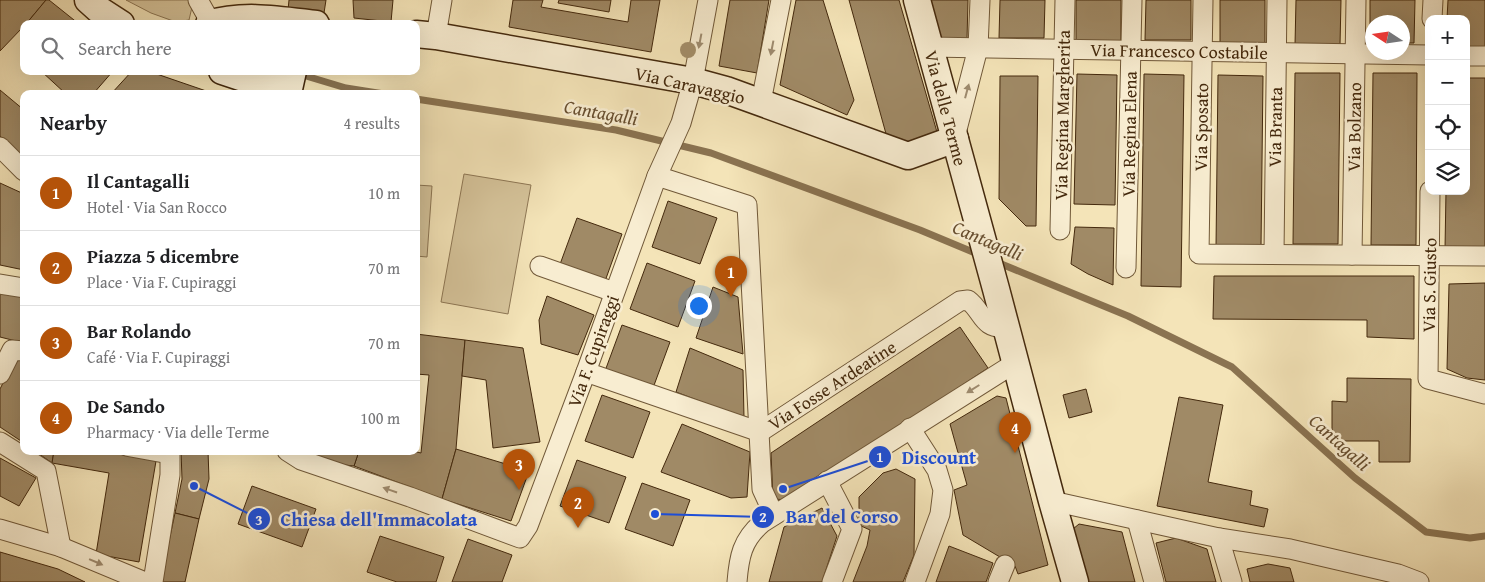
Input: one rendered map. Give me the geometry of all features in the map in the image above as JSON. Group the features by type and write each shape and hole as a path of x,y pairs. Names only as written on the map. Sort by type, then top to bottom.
{"main road":[{"path":"88,0 115,20"},
{"name":"Via delle Terme","path":"916,0 1006,327"},
{"path":"233,20 245,18 270,20"},
{"name":"Via Caravaggio","path":"426,35 693,81 762,102 908,156 955,139"},
{"path":"234,75 252,81 290,85"},
{"path":"1006,327 1075,582"}],"street":[{"path":"198,0 208,20"},
{"path":"426,35 442,0"},
{"name":"Via F. Cupiraggi","path":"293,455 301,460 410,497 520,538 528,526 657,176 681,122 693,81 708,0"},
{"path":"762,102 781,0"},
{"path":"955,139 978,48 980,0"},
{"name":"Via Regina Margherita","path":"1060,230 1065,0"},
{"name":"Via Regina Elena","path":"1126,268 1132,0"},
{"name":"Via Sposato","path":"1203,0 1199,254 1274,254"},
{"name":"Via Branta","path":"1274,254 1277,0"},
{"name":"Via Bolzano","path":"1352,255 1356,0"},
{"path":"1432,15 1433,0"},
{"name":"Via Francesco Costabile","path":"929,47 1425,55"},
{"path":"1470,56 1485,56"},
{"path":"0,147 20,167"},
{"path":"657,176 747,205 762,489 774,515"},
{"name":"Via S. Giusto","path":"1430,195 1428,379 1485,394"},
{"path":"1274,254 1485,256"},
{"path":"540,266 614,292"},
{"path":"0,284 20,287"},
{"name":"Via Fosse Ardeatine","path":"586,372 760,432 960,301 968,300 974,304 985,321 992,326 1006,327"},
{"path":"0,374 12,350 20,351"},
{"path":"737,582 738,567 746,541 752,531 774,515 1015,362"},
{"path":"910,428 937,470 943,490 940,514 915,582"},
{"path":"0,442 20,455"},
{"path":"21,455 46,471 61,547"},
{"path":"152,582 170,475 170,455"},
{"path":"827,481 852,529 832,582"},
{"path":"1052,501 1219,538 1290,549 1398,574 1419,582"},
{"path":"1137,520 1154,582"},
{"path":"0,529 61,547 145,582"},
{"path":"1219,538 1232,582"}],"shaded area":[{"path":"126,0 189,0 192,7 189,20 170,20 151,13"},
{"path":"464,174 531,185 508,314 441,302"},
{"path":"420,185 432,186 427,257 420,256"}],"building":[{"path":"0,0 46,0 29,20 20,20 20,30 0,51"},
{"path":"46,0 49,0 74,20 29,20"},
{"path":"289,0 326,0 324,13 288,10"},
{"path":"353,0 393,0 391,20 354,18"},
{"path":"513,0 543,0 541,7 628,22 631,0 660,0 651,52 509,27"},
{"path":"559,0 611,0 609,12 558,3"},
{"path":"730,0 769,0 757,73 719,66"},
{"path":"796,0 823,0 854,100 847,115 780,85"},
{"path":"849,0 899,0 939,139 911,145 888,141"},
{"path":"928,0 968,0 967,39 941,40"},
{"path":"1000,0 1045,0 1044,38 999,38"},
{"path":"1076,0 1121,0 1121,41 1076,41"},
{"path":"1146,0 1191,0 1191,40 1145,40"},
{"path":"1220,0 1265,0 1265,45 1220,45"},
{"path":"1296,0 1341,0 1340,45 1295,45"},
{"path":"1370,0 1415,0 1414,43 1410,43 1410,15 1370,15"},
{"path":"1448,0 1485,0 1485,48 1470,48 1470,15 1447,15"},
{"path":"1295,73 1340,73 1338,244 1293,244"},
{"path":"1373,73 1417,73 1416,245 1371,245"},
{"path":"1077,74 1117,75 1115,205 1074,204"},
{"path":"1144,74 1184,75 1181,287 1141,286"},
{"path":"45,75 110,75 96,90 62,90"},
{"path":"128,75 160,75 203,90 115,90"},
{"path":"1218,75 1263,76 1261,247 1216,247"},
{"path":"1000,76 1038,76 1036,226 1026,226 999,199"},
{"path":"1470,78 1485,78 1485,249 1445,249 1446,195 1470,195"},
{"path":"0,90 20,107 20,154 0,136"},
{"path":"0,183 20,192 20,269 0,265"},
{"path":"668,201 717,218 700,264 652,247"},
{"path":"577,218 622,234 604,284 559,267"},
{"path":"1075,227 1114,228 1113,285 1071,264"},
{"path":"647,263 695,281 678,327 630,309"},
{"path":"1214,276 1414,276 1414,339 1367,337 1367,320 1213,319"},
{"path":"1485,283 1485,380 1467,378 1447,369 1449,284"},
{"path":"713,287 738,297 743,354 696,338"},
{"path":"0,290 20,293 20,342 0,337"},
{"path":"547,296 594,315 578,355 541,344 539,320"},
{"path":"622,325 670,342 653,388 605,371"},
{"path":"960,327 988,368 789,500 773,499 771,453"},
{"path":"420,334 465,340 456,449 442,499 354,466 358,455 420,455 429,375 420,374"},
{"path":"465,340 523,348 540,442 493,448 486,380 462,376"},
{"path":"690,348 743,370 744,418 676,392"},
{"path":"17,355 20,355 20,440 0,427 0,389"},
{"path":"1347,378 1411,379 1410,462 1379,462 1379,441 1332,441 1332,401 1347,402"},
{"path":"1086,389 1092,412 1069,418 1063,395"},
{"path":"602,395 650,412 633,458 585,441"},
{"path":"997,396 1006,398 1048,565 1018,574 1015,566 963,535 954,490 967,485 950,424"},
{"path":"1179,397 1223,405 1208,482 1252,491 1250,505 1268,509 1264,527 1157,506"},
{"path":"682,424 750,452 747,497 731,498 661,472"},
{"path":"456,449 529,471 511,521 442,499"},
{"path":"41,455 53,455 52,463"},
{"path":"53,455 124,455 156,461 139,562 96,554 109,473 52,463"},
{"path":"181,455 208,455 209,479 199,519 175,513 182,479"},
{"path":"358,455 354,466 335,464 315,456"},
{"path":"0,458 36,478 19,506 0,496"},
{"path":"577,460 626,477 609,523 560,506"},
{"path":"896,469 915,479 914,555 903,582 853,582 867,546 870,530 859,525 859,497 883,473"},
{"path":"642,483 690,500 673,546 625,529"},
{"path":"252,486 316,509 302,547 238,524"},
{"path":"822,508 837,536 822,582 769,582 784,527"},
{"path":"175,513 199,519 185,582 158,582 163,553 168,546"},
{"path":"1079,524 1122,532 1135,582 1087,582 1073,529"},
{"path":"380,536 444,557 436,582 397,582 367,572"},
{"path":"1176,538 1207,549 1216,582 1166,582 1156,543"},
{"path":"468,539 512,555 502,582 452,582"},
{"path":"949,546 993,563 986,582 936,582"},
{"path":"0,552 58,569 85,582 0,582"},
{"path":"1268,564 1290,568 1294,582 1250,582 1247,569"}],"waterway":[{"name":"Cantagalli","path":"306,76 359,90"},
{"name":"Cantagalli","path":"420,100 616,130 711,153 920,230 980,255"},
{"name":"Cantagalli","path":"994,261 1128,316 1232,367 1355,478 1426,532 1470,538 1485,536"}],"place":[{"name":"Il Cantagalli","path":"731,297"},
{"name":"De Sando","path":"1015,453"},
{"name":"Chiesa dell'Immacolata","path":"194,486"},
{"name":"Discount","path":"783,489"},
{"name":"Bar Rolando","path":"519,490"},
{"name":"Bar del Corso","path":"655,514"},
{"name":"Piazza 5 dicembre","path":"578,528"}]}
